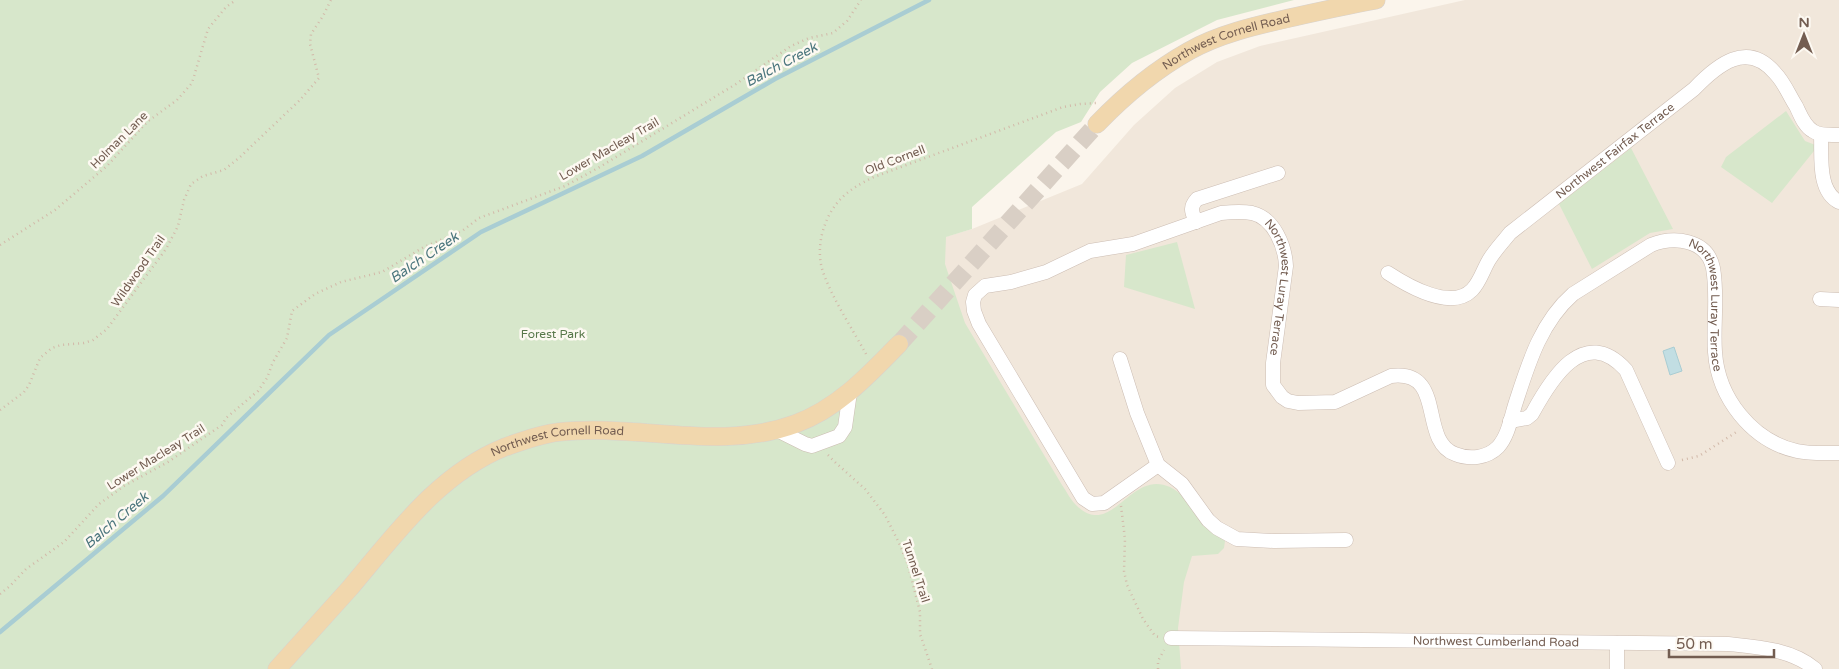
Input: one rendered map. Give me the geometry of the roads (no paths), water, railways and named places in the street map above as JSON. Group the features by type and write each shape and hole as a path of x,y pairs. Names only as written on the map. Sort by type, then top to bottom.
{"main road":[{"name":"Northwest Cornell Road","path":"1097,124 1130,92 1189,51 1207,43 1258,26 1376,0"},
{"name":"Northwest Cornell Road","path":"277,669 348,590 414,512 446,482 481,458 505,447 557,432 607,430 722,437 747,436 777,430 797,424 813,416 850,392 899,344"}],"street":[{"name":"Northwest Fairfax Terrace","path":"1388,273 1404,284 1444,299 1453,299 1471,292 1477,285 1493,255 1510,233 1694,88 1715,69 1734,58 1744,57 1756,60 1775,72 1808,128 1821,135"},
{"path":"1839,135 1821,135 1823,177 1828,192 1839,202"},
{"path":"1196,222 1192,211 1192,204 1197,199 1278,173"},
{"name":"Northwest Luray Terrace","path":"1158,465 1104,503 1092,504 1083,498 979,324 974,311 973,302 975,295 985,286 1011,282 1046,272 1090,251 1133,244 1221,213 1236,212 1254,214 1263,219 1277,234 1285,253 1286,266 1273,363 1273,385 1282,397 1288,401 1298,403 1335,402 1391,376 1408,376 1421,384 1426,393 1441,443 1446,450 1468,457 1486,455 1500,445 1540,336 1562,304 1573,294 1651,245 1672,240 1683,240 1693,243 1708,256 1712,266 1714,279 1715,352 1718,373 1732,404 1746,423 1766,439 1796,451 1839,453"},
{"path":"1820,299 1839,300"},
{"path":"1510,422 1527,418 1532,414 1564,366 1580,356 1597,352 1613,359 1626,370 1668,463"},
{"path":"1120,359 1158,465 1182,484 1208,520 1237,539 1274,541 1346,540"},
{"path":"777,430 812,446 839,436 844,431 850,392"},
{"name":"Northwest Cumberland Road","path":"1171,638 1728,644 1769,649 1785,654 1815,669"},
{"path":"1617,643 1617,669"}],"water":[{"path":"1674,347 1682,371 1670,375 1663,351"}],"waterway":[{"name":"Balch Creek","path":"0,632 163,496 329,335 481,232 642,156 775,79 929,0"}],"tunnel":[{"path":"899,344 1097,124"}],"park label":[{"name":"Forest Park","path":"553,334"}]}
